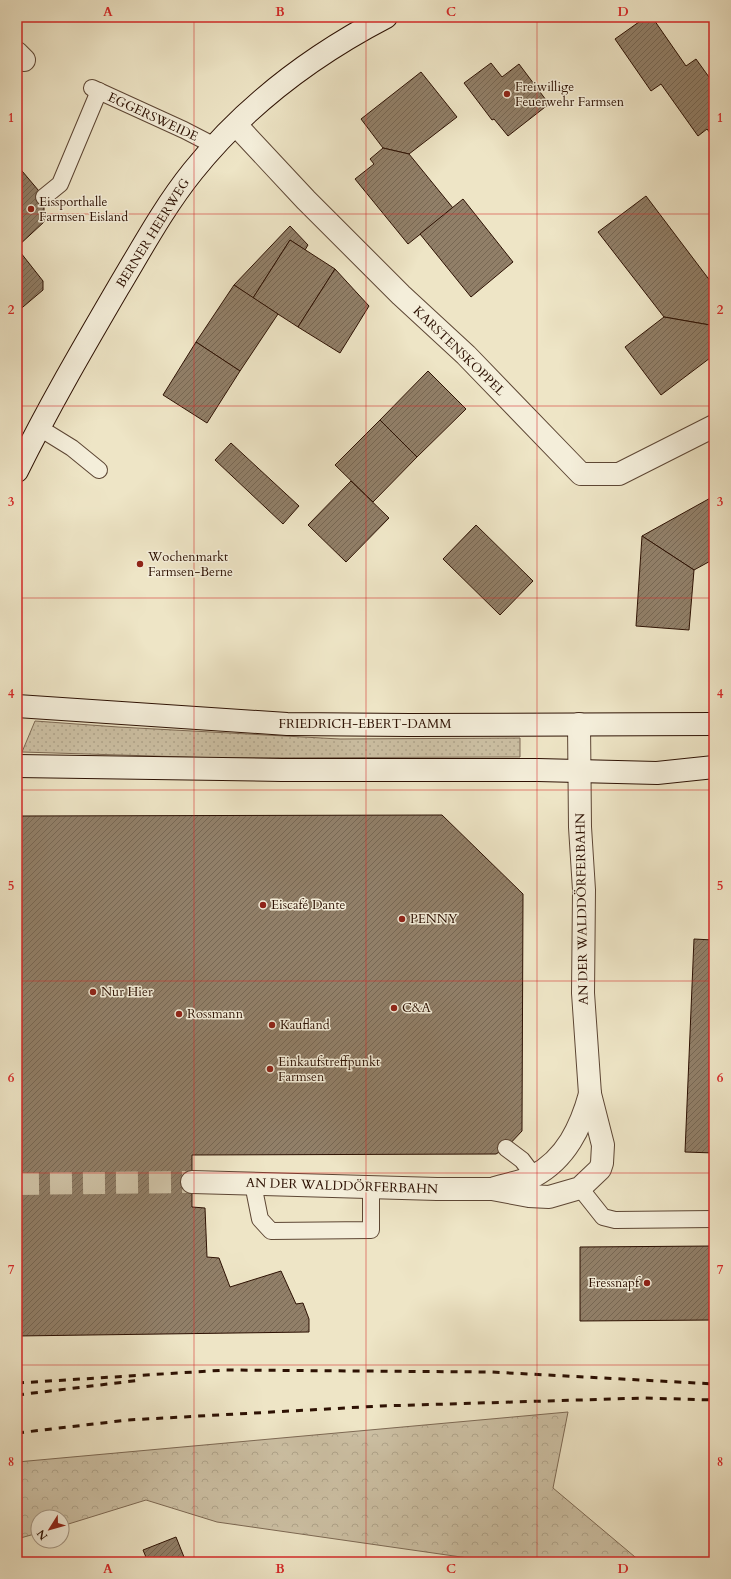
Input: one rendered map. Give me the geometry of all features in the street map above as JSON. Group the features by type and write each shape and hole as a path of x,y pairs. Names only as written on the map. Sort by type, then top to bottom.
{"street":[{"name":"BERNER HEERWEG","path":"17,471 38,427 101,317 161,216 193,170 267,95 295,72 327,49 386,17"},
{"name":"KARSTENSKOPPEL","path":"236,125 311,205 401,295 466,355 581,474 619,474 714,426"},
{"name":"FRIEDRICH-EBERT-DAMM","path":"17,706 287,724 714,724"},
{"name":"AN DER WALDDÖRFERBAHN","path":"192,1182 371,1187 492,1188 529,1196 549,1197 580,1188 600,1169 602,1163 603,1145 590,1094 583,993 584,890 579,770 579,724"},
{"path":"17,766 282,770 579,770 657,773 714,767"},
{"name":"AN DER WALDDÖRFERBAHN","path":"492,1188 534,1176 557,1158 574,1138 583,1118 590,1094"},
{"path":"534,1176 580,1188"}],"lane":[{"name":"EGGERSWEIDE","path":"44,197 60,184 95,90 184,130 215,146"},
{"path":"38,427 72,448 99,470"},
{"path":"506,1148 522,1160 534,1176"},
{"path":"253,1184 260,1218 271,1232 371,1230 371,1187"},
{"path":"580,1188 603,1217 615,1220 714,1219"}],"green space":[{"path":"35,721 340,739 520,738 520,757 218,758 22,752"},
{"path":"568,1412 553,1488 641,1562 486,1562 468,1558 217,1522 146,1500 70,1524 70,1509 30,1509 30,1535 17,1539 17,1462"}],"building":[{"path":"646,17 652,17 686,66 696,59 714,84 714,138 707,129 698,136 661,84 651,91 615,39"},
{"name":"Freiwillige Feuerwehr Farmsen","path":"491,63 502,77 519,64 549,104 508,136 494,119 492,120 464,83"},
{"path":"421,72 457,117 409,154 383,148 361,119"},
{"path":"383,148 409,154 453,208 408,244 355,179 374,164 370,159"},
{"name":"Eissporthalle Farmsen Eisland","path":"17,165 44,197 44,222 17,247"},
{"path":"646,196 714,286 714,322 710,325 664,317 598,232"},
{"path":"463,199 513,262 471,297 420,234"},
{"path":"290,226 308,245 305,250 290,240 253,298 234,285"},
{"path":"290,240 335,269 298,327 253,298"},
{"name":"Eissporthalle Farmsen Eisland","path":"17,248 43,281 43,290 17,312"},
{"path":"335,269 369,306 340,353 298,327"},
{"path":"234,285 278,314 240,371 196,342"},
{"path":"664,317 710,325 714,330 714,355 661,395 625,347"},
{"path":"196,342 240,371 207,423 163,395"},
{"path":"428,371 466,409 417,457 380,420"},
{"path":"380,420 417,457 373,502 335,465"},
{"path":"231,443 299,506 283,524 215,460"},
{"path":"351,481 389,518 346,562 308,525"},
{"path":"714,496 714,559 694,570 642,536"},
{"path":"476,525 533,581 500,615 443,559"},
{"path":"642,536 694,570 689,630 636,626"},
{"name":"Einkaufstreffpunkt Farmsen","path":"442,815 523,894 522,1131 506,1148 496,1154 192,1155 192,1207 205,1208 207,1257 219,1258 230,1287 281,1271 296,1304 303,1303 309,1319 309,1332 17,1336 17,816"},
{"path":"714,915 714,1153 685,1152 694,939 713,940"},
{"name":"Fressnapf","path":"714,1246 714,1320 580,1321 580,1247"},
{"path":"176,1537 186,1562 148,1562 143,1550"}],"tunnel":[{"path":"17,1184 192,1182"}],"railway":[{"path":"17,1383 226,1370 491,1372 714,1384"},
{"path":"17,1395 141,1380"},
{"path":"17,1433 128,1420 381,1406 645,1398 714,1400"}],"place":[{"name":"Freiwillige Feuerwehr Farmsen","path":"507,94"},
{"name":"Eissporthalle Farmsen Eisland","path":"31,209"},
{"name":"Wochenmarkt Farmsen-Berne","path":"140,564"},
{"name":"Eiscafé Dante","path":"263,905"},
{"name":"PENNY","path":"402,919"},
{"name":"Nur Hier","path":"93,992"},
{"name":"C&A","path":"394,1008"},
{"name":"Rossmann","path":"179,1014"},
{"name":"Kaufland","path":"272,1025"},
{"name":"Einkaufstreffpunkt Farmsen","path":"270,1069"},
{"name":"Fressnapf","path":"647,1283"}]}
